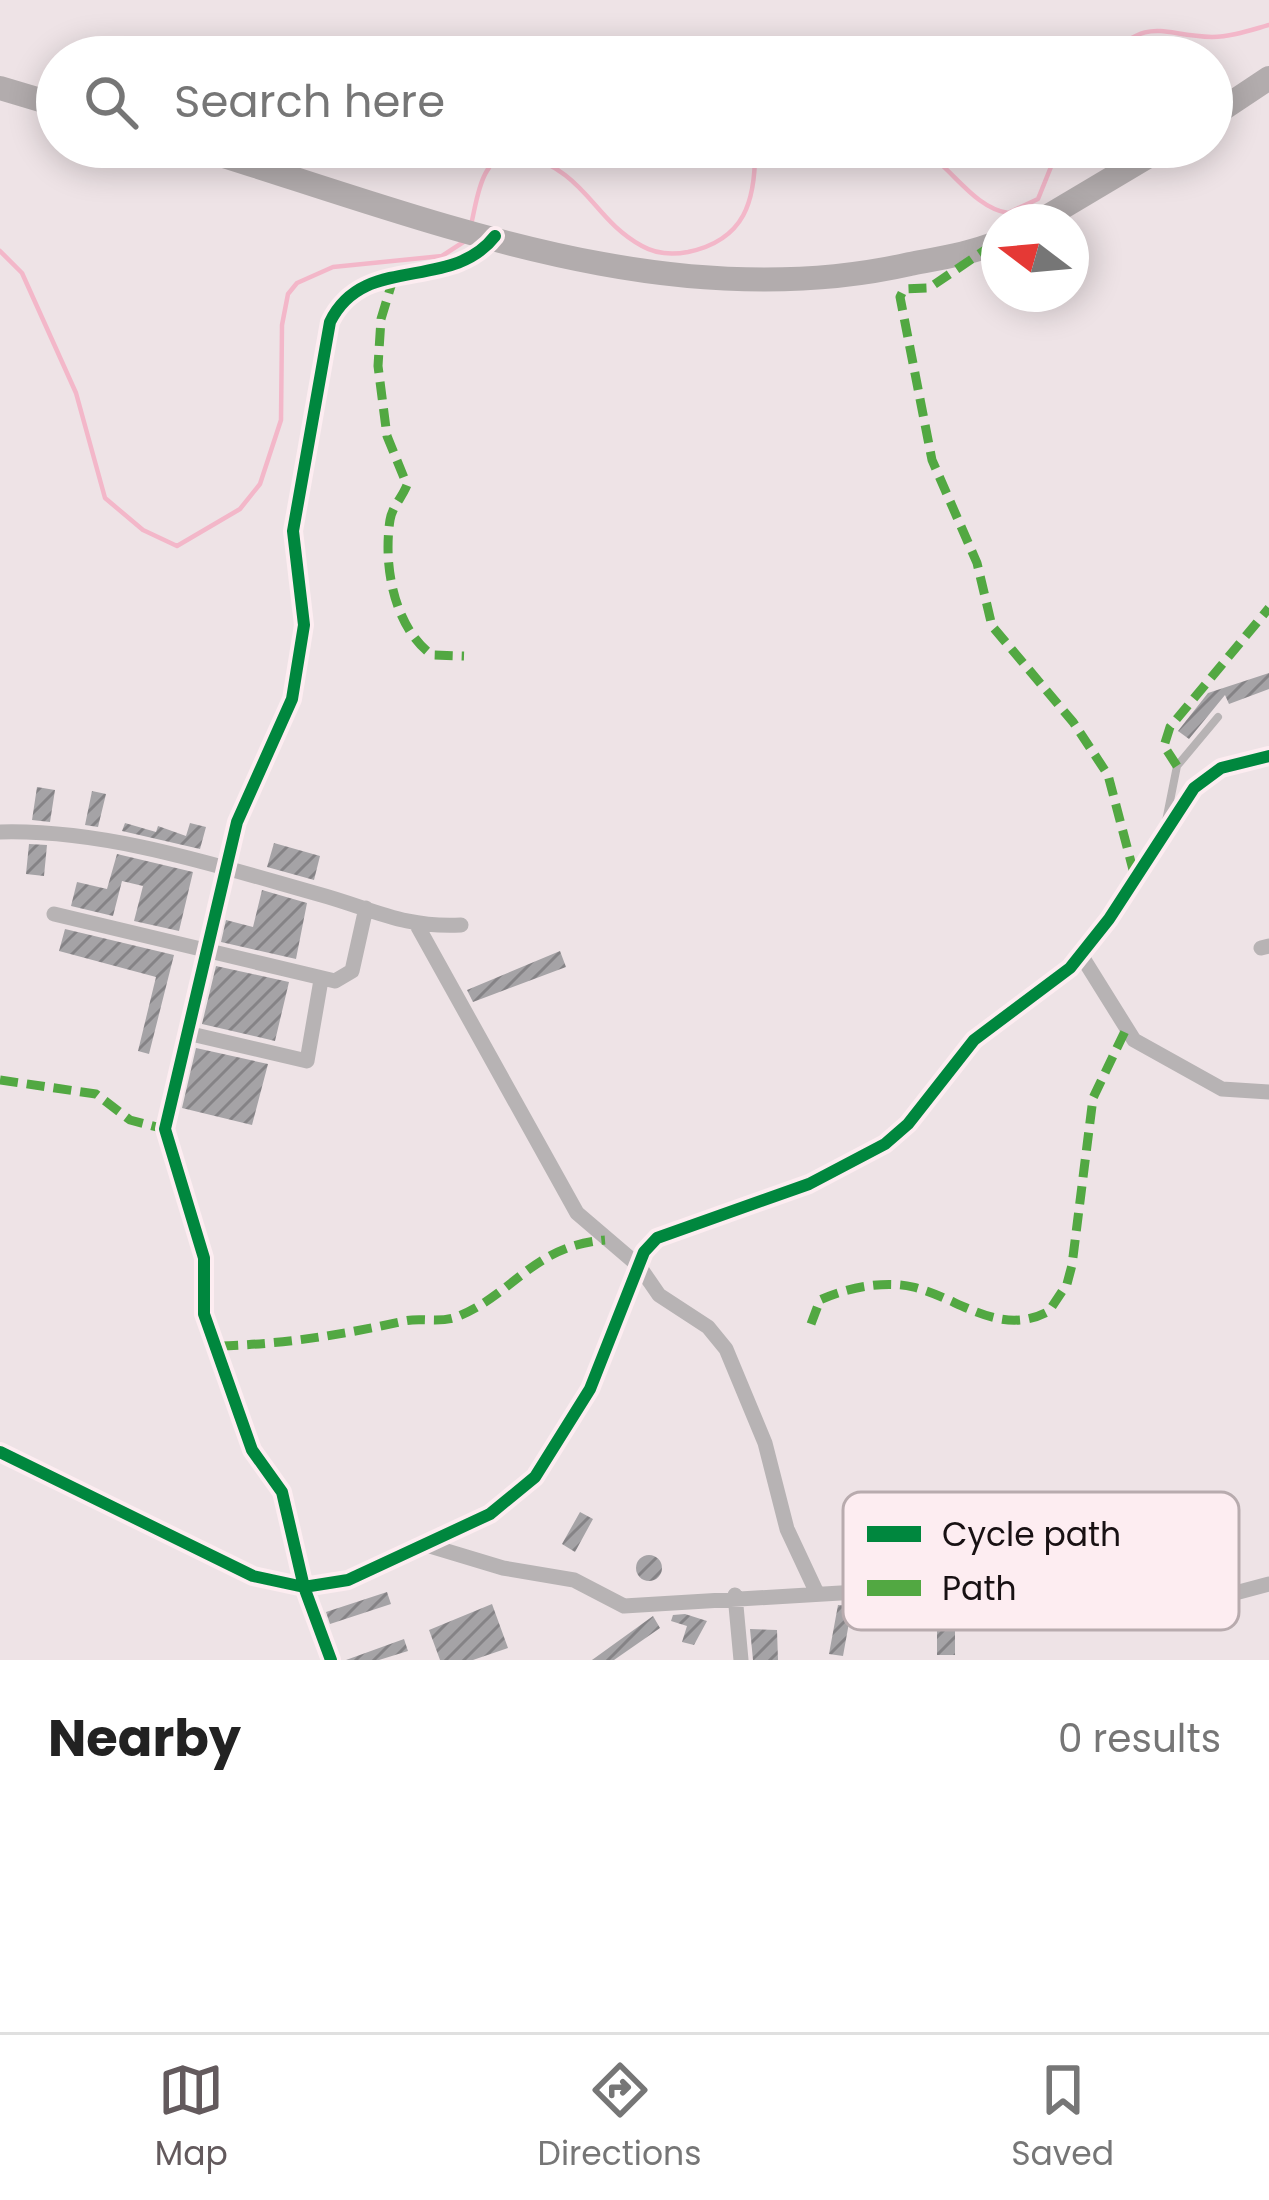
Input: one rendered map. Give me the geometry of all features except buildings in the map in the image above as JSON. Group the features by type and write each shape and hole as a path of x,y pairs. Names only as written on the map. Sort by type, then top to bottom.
{"main road":[{"path":"1233,102 1269,78"},
{"path":"0,88 36,99"},
{"path":"265,168 476,231 644,273 731,283 884,270 981,249"},
{"path":"1068,204 1129,168"}],"street":[{"path":"331,1660 304,1587 282,1492 252,1450 204,1314 205,1258 165,1129 237,822 281,729 295,686 304,625 293,531 330,322 346,297 360,286 460,263 482,252 476,231"},
{"path":"0,1452 253,1576 304,1587 348,1580 430,1546 490,1514 535,1477 590,1389 638,1266 657,1238 809,1184 885,1144 908,1124 974,1040 1081,955 1194,788 1221,767 1269,756"},
{"path":"0,832 74,838 225,869 418,927 461,925"},
{"path":"54,914 335,981 352,971 366,908"},
{"path":"418,927 536,1132 565,1195 593,1231 638,1266 659,1294 708,1328 726,1349 765,1443 788,1529 816,1591"},
{"path":"1081,955 1134,1040 1222,1089 1269,1092"},
{"path":"187,1033 307,1060 321,980"},
{"path":"430,1546 503,1568 574,1580 625,1606 734,1595 843,1592"},
{"path":"1239,1592 1269,1584"},
{"path":"734,1595 741,1660"}],"lane":[{"path":"1164,835 1177,766 1218,717"}],"waterway":[{"path":"1224,36 1269,25"},
{"path":"1135,36 1156,31 1194,36"},
{"path":"471,225 489,168"},
{"path":"555,168 625,234 664,253 707,246 735,228 749,201 754,168"},
{"path":"945,168 983,202 1008,213 1038,199 1051,168"},
{"path":"0,251 22,273 76,393 105,498 143,530 177,546 240,509 260,484 281,420 282,325 288,294 297,283 333,267 442,256 465,241"}],"marked path":[{"path":"981,253 929,288 904,289 900,297 932,460 977,563 992,626 1073,722 1108,775 1136,881"},
{"path":"394,276 381,319 378,366 387,436 407,485 390,520 390,576 400,612 419,643 432,655 464,656"},
{"path":"1177,766 1164,746 1170,727 1269,608"},
{"path":"811,1324 820,1300 878,1285 913,1287 997,1318 1031,1318 1049,1311 1067,1284 1072,1265 1093,1098 1126,1029"},
{"path":"0,1080 96,1094 130,1120 165,1129"},
{"path":"220,1346 452,1318 479,1306 542,1260 580,1244 605,1240"}],"cycle path":[{"path":"331,1660 304,1587 282,1492 252,1450 204,1314 204,1258 165,1129 237,822 292,699 304,625 293,531 330,322 345,301 364,287 455,264 477,253 495,236"},
{"path":"0,1452 253,1576 304,1587 348,1580 490,1514 535,1477 590,1389 644,1252 657,1238 809,1184 885,1144 908,1124 974,1040 1070,968 1109,919 1194,788 1221,768 1269,756"}]}
